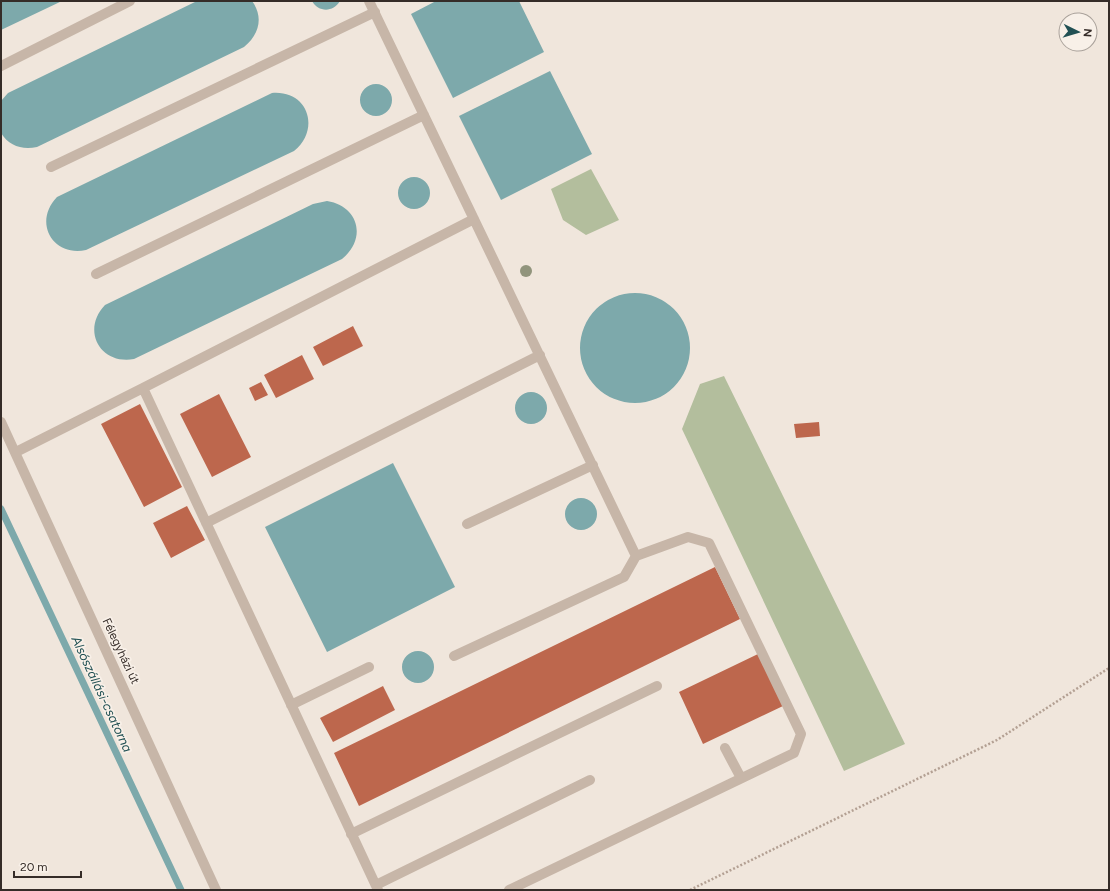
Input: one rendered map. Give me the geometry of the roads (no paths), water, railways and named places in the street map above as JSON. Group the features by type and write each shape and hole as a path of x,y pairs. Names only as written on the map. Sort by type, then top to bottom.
{"street":[{"path":"1,66 130,1"},
{"path":"369,1 636,556"},
{"path":"50,167 375,12"},
{"path":"96,274 424,115"},
{"path":"16,452 474,219"},
{"path":"206,523 540,355"},
{"path":"142,388 377,888 590,780"},
{"name":"Félegyházi út","path":"1,422 216,890"},
{"path":"467,524 593,465"},
{"path":"454,656 624,577 636,556 688,537 709,543 801,734 794,753 509,890"},
{"path":"291,705 369,667"},
{"path":"352,834 657,686"},
{"path":"725,748 741,778"}],"water":[{"path":"1,1 62,1 1,30"},
{"path":"197,1 252,1 256,7 259,19 258,26 253,37 244,47 37,147 26,148 16,146 8,141 1,133 1,101 8,93"},
{"path":"312,1 340,1 334,8 326,10 318,7"},
{"path":"436,1 519,1 544,52 453,98 411,14"},
{"path":"550,71 592,154 501,200 459,116"},
{"path":"376,84 387,89 392,100 387,111 376,116 365,111 360,100 365,89"},
{"path":"272,93 284,94 294,98 302,104 307,113 307,132 302,142 294,151 86,250 74,251 64,248 56,243 50,236 47,227 47,217 50,207 57,197"},
{"path":"414,177 425,182 430,193 425,204 414,209 403,204 398,193 403,182"},
{"path":"327,201 338,204 346,209 356,224 357,233 355,242 350,251 342,259 134,359 112,357 98,344 95,335 95,325 98,315 105,305 313,204"},
{"path":"635,293 656,297 666,302 674,309 681,317 686,327 690,348 686,369 681,379 674,387 666,394 656,399 635,403 614,399 604,394 596,387 589,379 584,369 580,348 584,327 589,317 596,309 604,302 614,297"},
{"path":"531,392 542,397 547,408 542,419 531,424 520,419 515,408 520,397"},
{"path":"393,463 455,587 327,652 265,527"},
{"path":"581,498 592,503 597,514 592,525 581,530 570,525 565,514 570,503"},
{"path":"418,651 427,654 431,658 434,667 431,676 427,680 418,683 409,680 405,676 402,667 405,658 409,654"}],"waterway":[{"name":"Alsószállási-csatorna","path":"1,509 181,890"}]}
